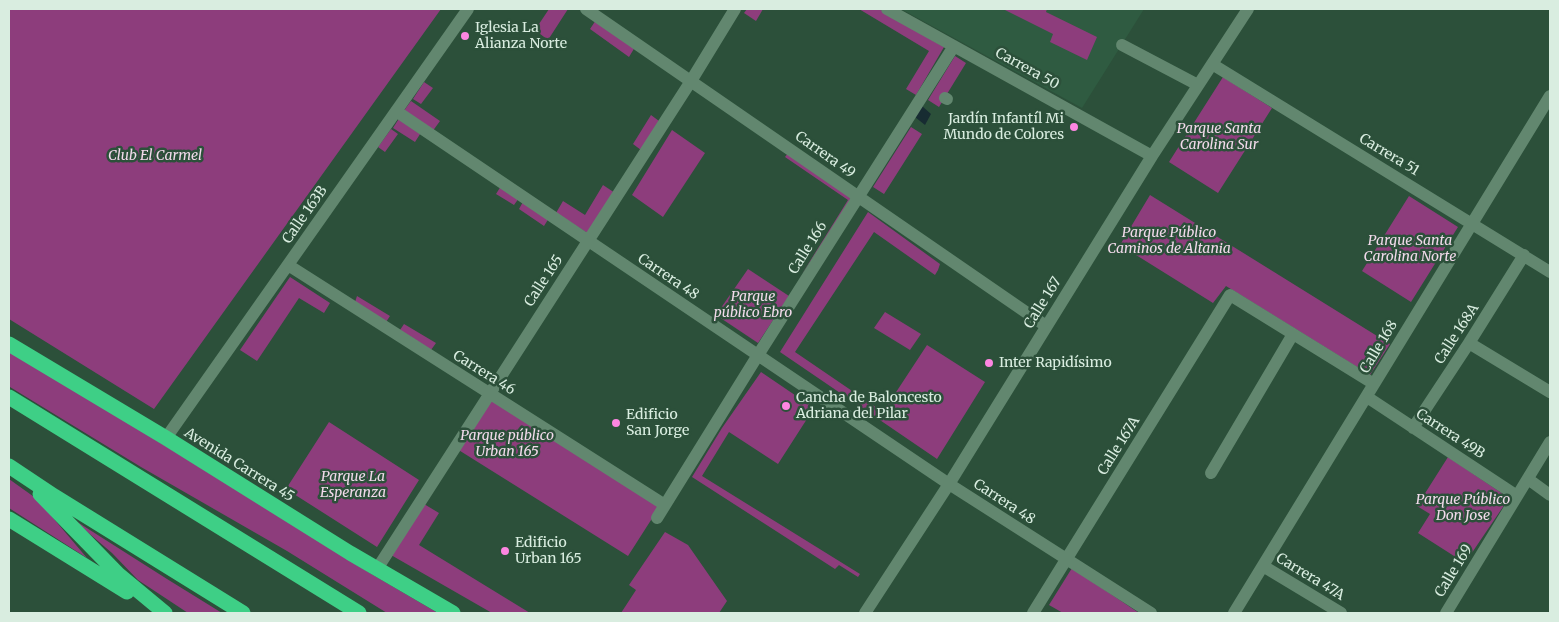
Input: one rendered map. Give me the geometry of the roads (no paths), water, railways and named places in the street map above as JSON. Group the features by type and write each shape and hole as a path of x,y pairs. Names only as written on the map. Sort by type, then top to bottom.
{"highway":[{"name":"Avenida Carrera 45","path":"9,344 452,613"},
{"path":"9,397 358,613"},
{"path":"9,466 41,495 118,574 164,613"},
{"path":"9,466 243,613"},
{"path":"9,519 164,613"}],"street":[{"name":"Calle 163B","path":"166,438 468,9"},
{"name":"Carrera 49","path":"586,9 1046,326"},
{"name":"Calle 165","path":"377,569 735,9"},
{"name":"Carrera 50","path":"887,9 1152,156"},
{"name":"Calle 167","path":"865,613 949,484 1152,156 1246,9"},
{"path":"1122,44 1198,85"},
{"name":"Calle 166","path":"658,518 858,197 931,88 954,46"},
{"name":"Carrera 51","path":"1212,64 1550,272"},
{"name":"Calle 168","path":"1234,613 1550,96"},
{"name":"Carrera 48","path":"396,111 949,484 1151,613"},
{"name":"Calle 168A","path":"1414,428 1470,344 1524,255"},
{"name":"Carrera 46","path":"288,265 665,505"},
{"name":"Calle 167A","path":"1033,613 1230,294 1293,334"},
{"path":"1211,473 1293,334 1374,384"},
{"path":"1470,344 1550,392"},
{"name":"Carrera 49B","path":"1367,397 1517,496"},
{"name":"Calle 169","path":"1446,613 1550,442"},
{"path":"1528,479 1550,495"},
{"name":"Carrera 47A","path":"1263,566 1341,613"}],"water":[{"path":"922,106 931,114 925,125 915,117"}],"place":[{"name":"Iglesia La Alianza Norte","path":"465,36"},
{"name":"Jardín Infantíl Mi Mundo de Colores","path":"1074,127"},
{"name":"Inter Rapidísimo","path":"989,363"},
{"name":"Cancha de Baloncesto Adriana del Pilar","path":"786,406"},
{"name":"Edificio San Jorge","path":"616,423"},
{"name":"Edificio Urban 165","path":"505,551"}],"park label":[{"name":"Parque Santa Carolina Sur","path":"1219,138"},
{"name":"Club El Carmel","path":"155,156"},
{"name":"Parque Público Caminos de Altania","path":"1169,242"},
{"name":"Parque Santa Carolina Norte","path":"1410,250"},
{"name":"Parque público Ebro","path":"753,306"},
{"name":"Parque público Urban 165","path":"507,444"},
{"name":"Parque La Esperanza","path":"353,486"},
{"name":"Parque Público Don Jose","path":"1463,508"}]}
